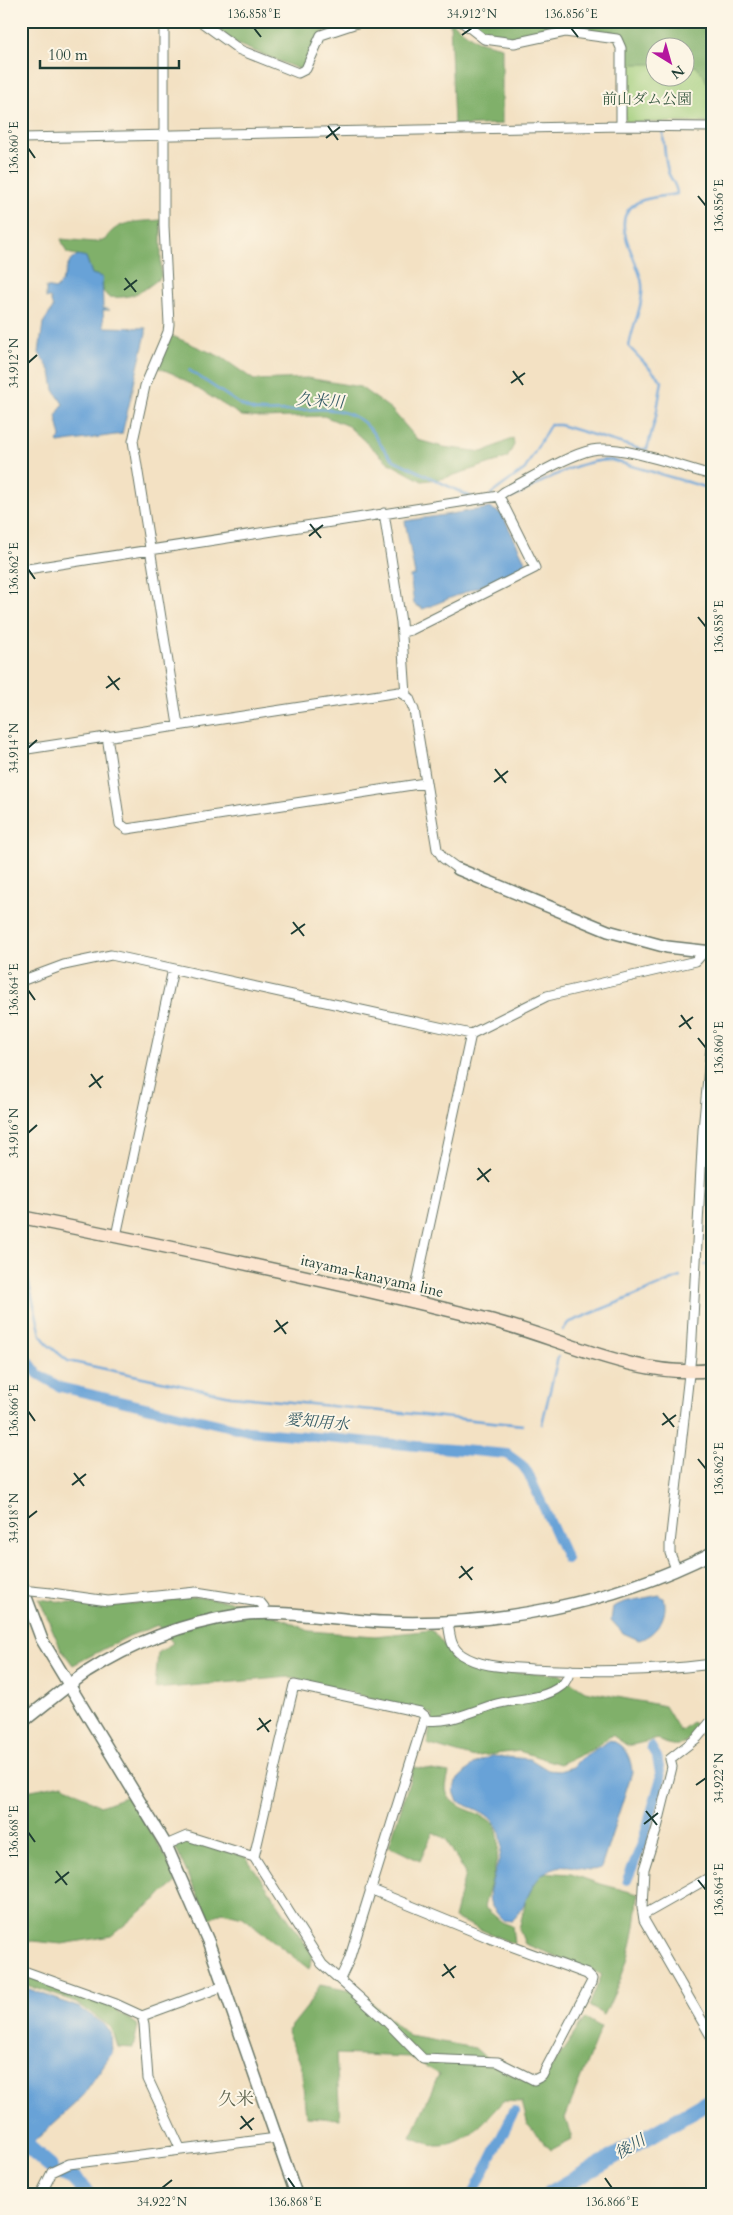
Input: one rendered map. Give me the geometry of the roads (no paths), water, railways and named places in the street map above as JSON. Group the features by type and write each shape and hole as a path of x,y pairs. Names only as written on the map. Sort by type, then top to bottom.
{"main road":[{"name":"itayama-kanayama line","path":"21,1217 413,1301 495,1322 656,1370 689,1372 712,1370"}],"street":[{"path":"164,21 164,226 168,332 144,386 133,441 178,725"},
{"path":"200,21 240,50 298,73 306,69 321,35 363,21"},
{"path":"461,21 484,39 514,43 565,32 617,39 621,48 622,126"},
{"path":"21,138 622,126 712,127"},
{"path":"21,570 499,496 511,488 592,450 613,450 636,454 712,475"},
{"path":"402,632 411,630 535,568 499,496"},
{"path":"384,513 402,632 406,695 414,710 437,849 443,858 458,869 608,931 667,947 708,952"},
{"path":"21,750 392,692 406,695"},
{"path":"107,736 120,824 127,829 426,783"},
{"path":"21,982 64,965 111,955 472,1034 547,996 696,961 708,952"},
{"path":"116,1236 173,969"},
{"path":"413,1301 472,1034"},
{"path":"676,1570 670,1553 670,1544 689,1372 702,1130 712,1036"},
{"path":"21,1723 70,1685 127,1649 154,1638 210,1621 239,1615 263,1614 384,1622 448,1622 506,1616 575,1603 676,1570 712,1553"},
{"path":"21,1584 42,1640 166,1845 197,1913 296,2194"},
{"path":"21,1590 108,1601 196,1592 260,1602 264,1607 263,1614"},
{"path":"448,1622 453,1647 460,1655 471,1660 503,1667 645,1671 712,1664"},
{"path":"254,1857 294,1685 420,1712 425,1716 425,1720 449,1720 493,1705 526,1700 551,1692 563,1685 571,1670"},
{"path":"340,1980 349,1960 425,1716"},
{"path":"712,1720 697,1738 670,1759 672,1767 668,1785 644,1869 642,1907 645,1914 644,1920 712,2038"},
{"path":"166,1845 187,1836 254,1857 322,1964 387,2022 423,2059 498,2062 534,2080 542,2076 592,1979 587,1974 492,1939 370,1889"},
{"path":"645,1914 712,1876"},
{"path":"21,1970 116,2004 142,2016 224,1986"},
{"path":"142,2016 148,2079 181,2150"},
{"path":"41,2194 52,2172 69,2164 276,2138"}],"water":[{"path":"78,255 86,257 92,274 102,277 103,308 110,310 103,310 104,327 146,328 146,334 122,434 58,443 57,441 61,437 56,416 63,404 54,390 51,372 39,353 43,323 53,308 50,298 46,298 46,287 55,289 59,285 70,262"},
{"path":"490,508 502,514 528,567 423,609 414,604 410,576 415,575 405,521"},
{"path":"659,1595 664,1598 665,1611 660,1624 651,1634 639,1640 623,1633 611,1620 613,1607 624,1602"},
{"path":"610,1740 620,1745 626,1752 632,1772 601,1868 590,1870 563,1866 552,1869 537,1880 512,1921 503,1920 491,1905 489,1895 501,1851 501,1839 498,1828 486,1815 458,1802 454,1791 456,1781 474,1764 491,1756 530,1759 548,1770 559,1771 573,1767 580,1759"},
{"path":"21,1986 80,2008 104,2024 111,2033 112,2053 81,2098 26,2149 21,2145"}],"waterway":[{"path":"491,494 525,469 550,425 560,425 640,449 647,449 656,416 662,381 629,347 640,308 642,284 626,238 624,226 625,216 631,207 643,200 677,194 675,185 668,172 663,132"},
{"name":"久米川","path":"189,370 241,405 252,410 279,412 320,409 347,413 364,423 394,460 471,497"},
{"name":"久米川","path":"511,498 572,468 598,461 611,460 712,489"},
{"path":"705,1265 712,1264"},
{"path":"21,1268 25,1267 41,1335 47,1344 68,1361 231,1396 523,1425"},
{"path":"563,1330 568,1323 680,1277"},
{"name":"愛知用水","path":"21,1351 38,1374 60,1387 248,1431 507,1454 522,1465 528,1473 567,1559"},
{"path":"542,1424 558,1357"},
{"name":"愛知用水","path":"627,1880 642,1844 661,1778 657,1757 651,1747"},
{"name":"後川","path":"549,2194 712,2100"},
{"name":"愛知用水","path":"473,2194 514,2111"},
{"name":"後川","path":"33,2128 26,2139 28,2147 50,2166"},
{"name":"後川","path":"64,2174 73,2178 88,2194"}],"district":[{"name":"久米","path":"236,2099"}],"park label":[{"name":"前山ダム公園","path":"647,99"}]}
